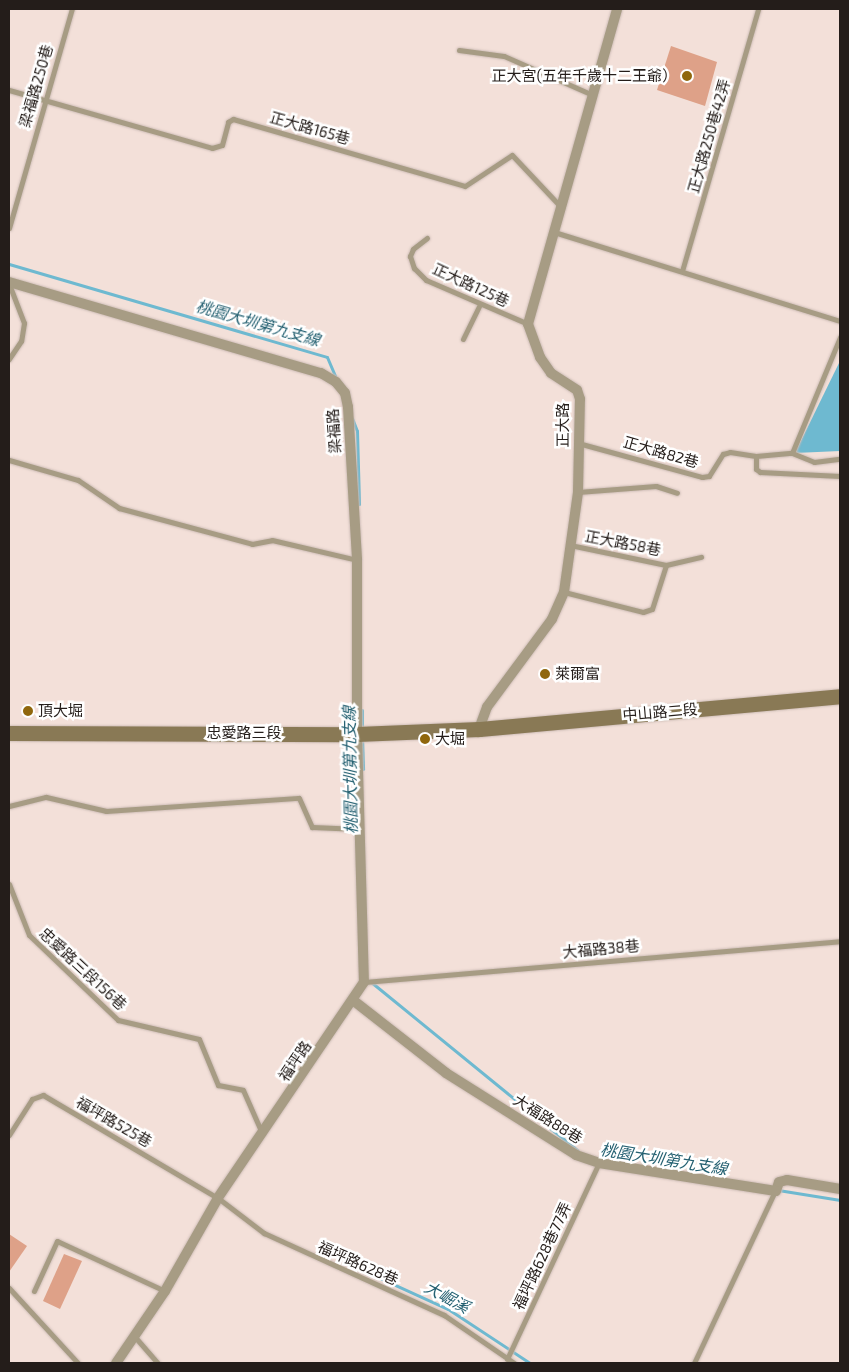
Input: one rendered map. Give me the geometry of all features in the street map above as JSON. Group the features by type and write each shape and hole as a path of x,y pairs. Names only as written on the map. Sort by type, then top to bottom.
{"main road":[{"name":"中山路二段","path":"480,729 840,696"},
{"name":"忠愛路三段","path":"9,733 361,734 480,729"}],"street":[{"path":"528,324 552,232 617,9"},
{"name":"梁福路","path":"9,283 320,373 336,382 345,394 348,407 357,560 361,734"},
{"name":"正大路","path":"480,729 486,707 552,619 564,592 578,492 577,390 551,373 540,358 528,324"},
{"name":"福坪路","path":"116,1363 165,1291 218,1198 263,1136 354,1001 364,982 360,828 361,734"},
{"name":"大福路88巷","path":"354,1001 446,1073 576,1155 599,1164 776,1191"},
{"path":"776,1191 779,1182 787,1180 840,1189"}],"lane":[{"name":"梁福路250巷","path":"9,228 44,100 72,9"},
{"name":"正大路250巷42弄","path":"682,271 758,9"},
{"path":"459,50 504,56 593,95"},
{"path":"9,90 44,100"},
{"name":"正大路165巷","path":"44,100 212,148 222,145 228,122 233,119 465,186 512,155 560,206"},
{"path":"552,232 840,321"},
{"name":"正大路125巷","path":"427,238 413,249 410,256 414,268 426,280 479,306 528,324"},
{"path":"9,283 24,323 20,341 9,359"},
{"path":"463,339 479,306"},
{"path":"792,452 840,337"},
{"path":"9,347 15,350"},
{"name":"正大路82巷","path":"578,443 702,477 709,476 723,454 730,452 756,456"},
{"path":"840,460 814,462 792,452 756,456 756,469 760,472 840,476"},
{"path":"9,460 78,480 119,508 252,544 272,540 357,560"},
{"path":"578,492 656,486 677,493"},
{"name":"正大路58巷","path":"570,545 666,564 701,557"},
{"path":"564,592 643,612 652,608 666,564"},
{"path":"9,806 46,797 106,811 299,798 312,827 360,828"},
{"name":"忠愛路三段156巷","path":"9,884 28,935 118,1020 199,1039 218,1085 243,1090 263,1136"},
{"name":"大福路38巷","path":"364,982 840,941"},
{"name":"福坪路525巷","path":"9,1135 32,1099 43,1096 218,1198"},
{"name":"福坪路628巷77弄","path":"507,1359 599,1164"},
{"path":"694,1363 776,1191"},
{"name":"福坪路628巷","path":"218,1198 264,1233 444,1315 514,1363"},
{"path":"34,1291 57,1241 165,1291"},
{"path":"9,1288 78,1363"},
{"path":"135,1337 158,1363"}],"water":[{"path":"840,361 840,451 795,453"}],"building":[{"name":"正大宮(五年千歲十二王爺）","path":"671,46 717,62 705,106 657,90"},
{"path":"9,1234 27,1246 9,1272"},
{"path":"64,1254 82,1261 60,1309 43,1301"}],"waterway":[{"name":"桃園大圳第九支線","path":"9,264 327,357 336,378"},
{"name":"桃園大圳第九支線","path":"352,418 357,431 359,504"},
{"name":"桃園大圳第九支線","path":"362,710 362,729"},
{"name":"桃園大圳第九支線","path":"362,737 363,769"},
{"name":"桃園大圳第九支線","path":"371,982 578,1151"},
{"name":"桃園大圳第九支線","path":"778,1190 840,1200"},
{"name":"大崛溪","path":"347,1263 448,1309 530,1363"}],"place":[{"name":"正大宮(五年千歲十二王爺）","path":"687,76"},
{"name":"萊爾富","path":"545,674"},
{"name":"頂大堀","path":"28,711"},
{"name":"大堀","path":"425,739"}]}
